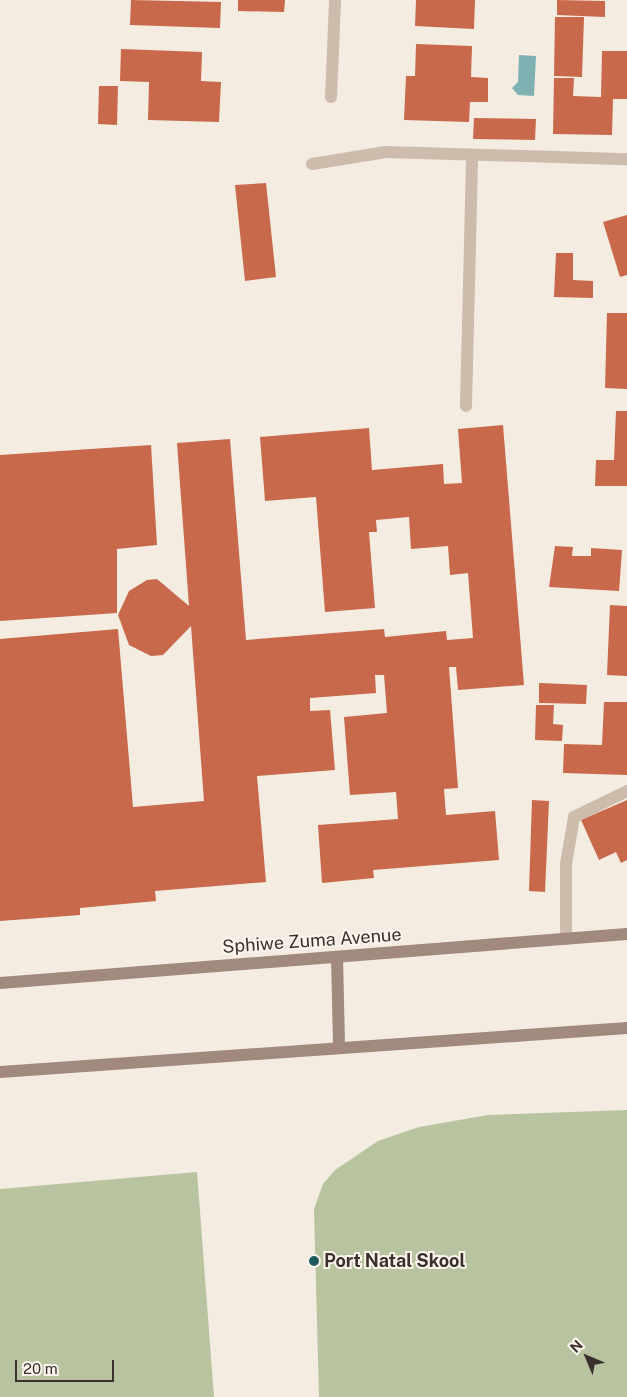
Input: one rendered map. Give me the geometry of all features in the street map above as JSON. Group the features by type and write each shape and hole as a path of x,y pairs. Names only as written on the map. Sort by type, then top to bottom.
{"street":[{"path":"331,97 335,0"},
{"path":"312,164 386,152 627,159"},
{"path":"466,406 472,155"},
{"path":"566,939 566,864 574,817 627,791"},
{"name":"Sphiwe Zuma Avenue","path":"0,982 627,934"},
{"path":"337,957 339,1048"},
{"path":"0,1072 627,1028"}],"green space":[{"path":"627,1110 627,1397 319,1397 314,1209 323,1184 335,1170 378,1141 419,1127 488,1115"},
{"path":"197,1172 214,1397 0,1397 0,1189"}],"water":[{"path":"519,55 536,56 534,96 518,95 512,88 518,82"}],"building":[{"path":"131,0 221,2 220,28 130,25"},
{"path":"238,0 285,0 284,12 238,11"},
{"path":"416,0 475,0 474,29 415,26"},
{"path":"557,0 605,1 605,17 557,15"},
{"path":"555,17 584,17 582,77 554,76"},
{"path":"416,44 472,46 471,77 488,78 488,102 470,102 469,122 404,120 406,76 415,76"},
{"path":"121,49 202,52 201,81 221,82 219,122 148,120 149,82 120,81"},
{"path":"602,51 627,51 627,99 613,99 612,135 553,134 554,78 574,78 573,96 601,97"},
{"path":"99,86 118,86 117,125 98,124"},
{"path":"474,118 536,119 535,140 473,139"},
{"path":"266,183 276,277 245,281 235,185"},
{"path":"627,215 627,275 620,277 603,222"},
{"path":"556,253 573,253 573,280 593,281 593,298 554,297"},
{"path":"607,313 627,313 627,389 605,388"},
{"path":"616,411 627,411 627,486 595,486 596,460 614,460"},
{"path":"503,425 524,685 458,690 456,667 449,667 458,788 444,789 446,815 495,811 499,860 373,870 374,878 322,883 318,825 398,819 396,792 350,795 344,717 387,713 384,675 375,675 376,693 310,698 310,711 330,710 335,770 257,776 266,882 155,891 156,901 80,908 80,915 0,921 0,639 118,629 133,807 204,801 191,626 163,655 151,656 129,645 118,615 129,591 147,580 157,579 189,606 177,443 230,439 246,640 384,629 385,637 446,631 447,640 473,638 468,573 450,575 448,546 411,549 409,517 376,520 377,532 369,532 375,608 325,612 316,497 265,501 260,437 369,428 372,470 443,464 444,484 462,483 458,429"},
{"path":"151,445 157,545 117,549 117,613 0,621 0,455"},
{"path":"555,546 573,547 572,556 591,556 591,548 622,550 619,591 549,587"},
{"path":"610,605 627,606 627,676 607,675"},
{"path":"539,683 587,685 586,704 539,703"},
{"path":"604,702 627,702 627,775 563,773 564,744 602,745"},
{"path":"536,705 554,705 553,724 563,725 562,741 535,740"},
{"path":"532,800 549,801 545,892 529,891"},
{"path":"627,800 627,860 621,863 616,852 599,860 581,820"}],"place":[{"name":"Port Natal Skool","path":"314,1261"}]}
